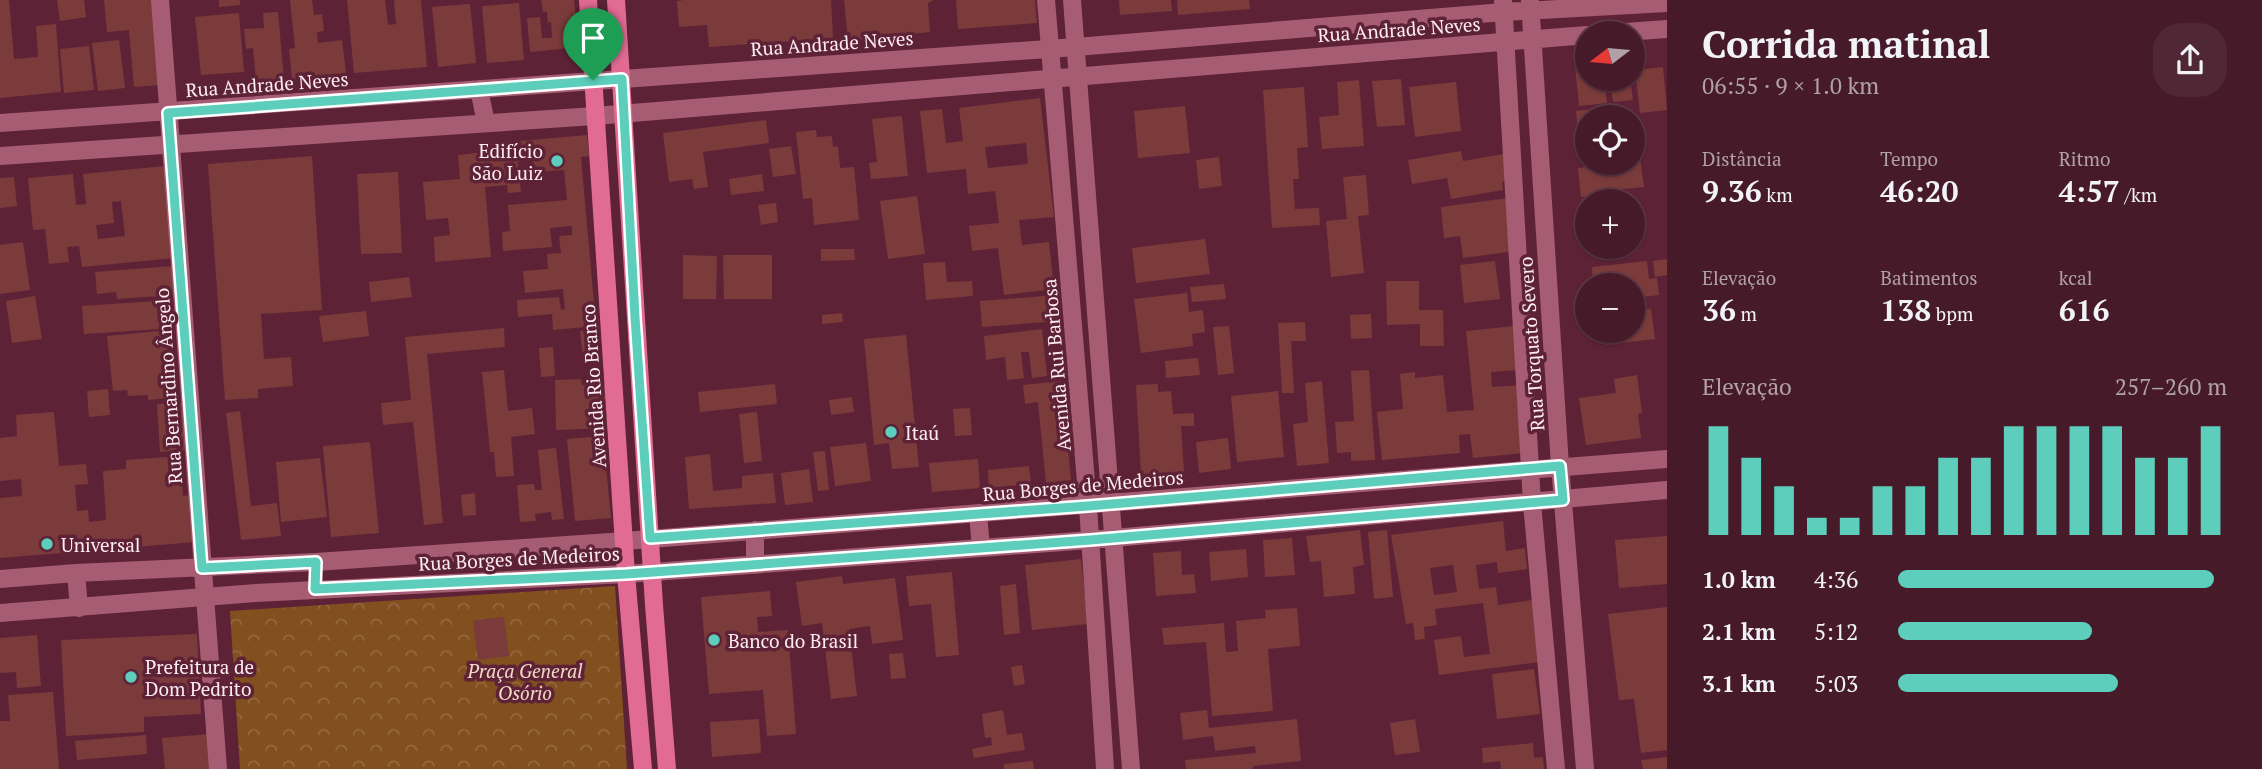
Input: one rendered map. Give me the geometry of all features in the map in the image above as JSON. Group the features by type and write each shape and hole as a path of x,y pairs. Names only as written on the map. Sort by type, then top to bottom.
{"street":[{"name":"Rua Bernardino Ângelo","path":"160,0 218,769"},
{"name":"Avenida Rio Branco","path":"588,0 626,574 643,769"},
{"path":"616,0 667,769"},
{"name":"Avenida Rui Barbosa","path":"1046,0 1088,506 1105,769"},
{"path":"1072,0 1132,769"},
{"name":"Rua Andrade Neves","path":"0,123 1076,47 1292,29 1503,6 1667,3"},
{"path":"1637,4 1637,21"},
{"name":"Rua Torquato Severo","path":"1531,5 1560,466 1584,761"},
{"name":"Rua Torquato Severo","path":"1503,6 1532,503 1555,764"},
{"path":"1292,29 1295,58"},
{"path":"1645,30 1667,29"},
{"name":"Rua Andrade Neves","path":"0,156 595,116 1575,36"},
{"path":"479,89 486,123"},
{"path":"59,119 62,151"},
{"path":"1071,301 1095,298"},
{"path":"610,320 635,317"},
{"path":"1523,344 1552,341"},
{"path":"1665,459 1667,490"},
{"name":"Rua Borges de Medeiros","path":"0,579 316,562 625,541 1665,459"},
{"name":"Rua Borges de Medeiros","path":"0,613 315,589 755,565 1090,540 1667,490"},
{"path":"978,514 981,548"},
{"path":"755,530 755,565"},
{"path":"315,589 316,562"},
{"path":"75,573 79,608"},
{"path":"1555,764 1584,761"}],"green space":[{"name":"Praça General Osório","path":"615,586 627,769 240,769 230,611"}],"building":[{"path":"0,0 9,0 14,59 38,57 36,26 56,24 61,92 0,98"},
{"path":"57,0 84,0 86,17 60,21"},
{"path":"104,0 152,0 160,85 134,87 129,30 107,32"},
{"path":"219,0 240,0 240,5 219,7"},
{"path":"290,0 312,0 314,15 322,14 324,31 317,32 318,43 342,40 346,73 292,79 289,49 295,48"},
{"path":"347,0 385,0 388,25 396,24 394,0 421,0 427,67 354,73"},
{"path":"541,0 574,0 577,26 567,27 569,48 530,52 527,18 540,17 542,38 552,38 551,22 548,23 547,12 543,12"},
{"path":"831,0 833,38 709,47 707,25 679,27 677,1"},
{"path":"844,0 934,0 928,3 930,32 848,41"},
{"path":"956,0 1035,0 1037,23 958,29"},
{"path":"1119,0 1171,0 1172,11 1120,15"},
{"path":"1177,0 1249,0 1250,9 1178,15"},
{"path":"519,3 524,60 487,63 482,6"},
{"path":"470,4 476,63 438,67 432,7"},
{"path":"278,12 284,79 256,81 253,48 246,49 244,29 264,28 263,13"},
{"path":"239,13 244,72 201,75 195,17"},
{"path":"119,40 125,88 98,91 92,43"},
{"path":"89,46 94,90 64,93 60,49"},
{"path":"1663,67 1667,110 1645,112 1645,105 1639,105 1637,91 1645,91 1645,69"},
{"path":"1401,79 1405,125 1377,127 1372,81"},
{"path":"1359,80 1364,146 1322,149 1319,117 1339,115 1337,82"},
{"path":"1456,82 1461,131 1415,137 1409,87"},
{"path":"1304,87 1308,147 1297,148 1299,179 1293,179 1295,209 1319,208 1320,225 1272,228 1263,90"},
{"path":"1578,91 1606,91 1607,103 1579,105"},
{"path":"1612,91 1632,91 1633,100 1613,102"},
{"path":"1040,98 1054,217 1019,220 1022,245 1049,242 1054,289 1004,295 998,248 972,251 969,226 999,223 995,191 968,194 966,169 927,173 920,111 942,109 946,143 963,141 959,108","holes":["1026,143 1028,164 988,168 985,147"]},
{"path":"1185,106 1190,153 1138,158 1134,111"},
{"path":"902,116 908,176 871,179 869,163 877,162 872,119"},
{"path":"766,120 769,143 703,152 708,187 694,189 692,179 669,182 663,133"},
{"path":"816,130 817,137 832,136 833,147 838,146 840,168 854,167 859,220 814,225 812,198 803,199 796,132"},
{"path":"587,135 589,156 581,157 596,326 553,330 552,314 518,317 517,300 559,297 561,310 565,309 563,289 525,293 523,271 548,269 547,254 561,253 559,236 572,235 572,226 550,228 552,247 503,251 502,232 510,231 508,205 567,200 564,170 534,172 533,160 518,162 521,192 508,193 507,185 485,187 491,257 435,262 434,237 450,235 448,218 426,220 423,182 460,179 458,155 486,152 486,144"},
{"path":"791,146 796,174 773,177 769,149"},
{"path":"1461,151 1463,161 1504,154 1508,180 1502,182 1503,190 1451,199 1447,178 1412,184 1408,160"},
{"path":"312,156 322,310 261,314 264,359 291,357 293,386 258,389 258,398 225,400 208,164"},
{"path":"1219,157 1222,186 1199,189 1196,160"},
{"path":"165,166 174,258 82,267 79,246 67,247 69,262 49,264 45,229 33,230 28,178 73,174 76,205 86,204 83,174","holes":["121,201 125,236 98,239 96,225 114,223 112,202"]},
{"path":"398,172 402,253 361,254 357,174"},
{"path":"762,174 764,191 731,195 729,179"},
{"path":"1366,175 1369,215 1358,216 1364,273 1331,277 1326,221 1347,219 1343,177"},
{"path":"1579,175 1642,175 1644,187 1622,189 1580,189"},
{"path":"14,177 17,206 0,208 0,178"},
{"path":"917,196 925,254 888,259 880,201"},
{"path":"1508,198 1515,251 1463,258 1460,236 1444,238 1441,207"},
{"path":"776,203 778,222 761,225 758,205"},
{"path":"1205,239 1210,274 1136,283 1132,248"},
{"path":"23,242 30,290 0,294 0,245"},
{"path":"821,249 854,249 855,260 821,261"},
{"path":"683,255 717,256 716,299 683,299"},
{"path":"723,255 772,255 772,299 724,299"},
{"path":"1667,259 1667,275 1655,277 1653,261"},
{"path":"1495,261 1500,299 1464,303 1460,265"},
{"path":"1647,261 1649,279 1657,278 1659,295 1645,297 1645,273 1592,273 1592,267"},
{"path":"945,262 947,282 972,281 973,296 926,300 923,263"},
{"path":"173,266 175,295 117,299 116,292 97,294 95,272"},
{"path":"409,277 412,297 371,302 369,282"},
{"path":"1386,281 1419,281 1419,310 1443,310 1444,346 1420,346 1420,324 1387,325"},
{"path":"1224,284 1226,299 1192,302 1190,287"},
{"path":"1187,293 1189,312 1203,310 1205,332 1192,334 1193,346 1141,353 1134,299"},
{"path":"1056,295 1058,321 982,327 980,301"},
{"path":"35,296 42,339 12,343 6,301"},
{"path":"156,301 157,308 173,306 175,328 84,334 82,306"},
{"path":"1651,309 1655,339 1645,340 1645,310"},
{"path":"366,311 369,336 323,342 319,316"},
{"path":"842,313 843,322 822,324 822,315"},
{"path":"1371,314 1372,338 1351,339 1350,315"},
{"path":"1305,322 1306,341 1291,341 1294,393 1282,393 1278,323"},
{"path":"1229,326 1234,373 1218,375 1213,327"},
{"path":"1514,326 1518,370 1491,372 1492,387 1521,385 1524,453 1473,458 1470,434 1459,435 1460,453 1382,460 1377,412 1403,409 1400,374 1415,372 1415,378 1443,375 1447,412 1474,410 1466,331"},
{"path":"504,328 505,347 427,354 443,523 424,525 413,422 383,425 381,403 411,400 405,337"},
{"path":"1042,329 1047,376 1032,378 1029,352 1021,352 1024,378 1007,380 1005,357 986,360 984,336"},
{"path":"169,330 176,397 148,400 148,395 128,396 127,390 113,391 107,336"},
{"path":"597,330 599,355 583,357 580,331"},
{"path":"906,335 919,467 892,469 889,443 874,445 864,339"},
{"path":"553,347 555,376 541,377 539,348"},
{"path":"1198,358 1200,375 1166,378 1165,361"},
{"path":"504,370 508,411 532,408 535,434 511,437 514,476 496,477 494,452 490,452 482,372"},
{"path":"1369,370 1375,460 1351,461 1351,452 1337,453 1335,422 1354,421 1351,371"},
{"path":"1637,375 1642,413 1638,414 1641,438 1586,445 1579,398 1616,393 1614,379"},
{"path":"581,379 582,385 611,384 612,428 556,430 555,380"},
{"path":"1062,381 1071,480 1046,483 1038,402 1025,404 1023,385"},
{"path":"1322,381 1329,463 1297,466 1293,424 1308,422 1305,383"},
{"path":"775,384 777,404 700,412 698,392"},
{"path":"1158,384 1158,392 1171,391 1173,414 1194,413 1194,426 1181,426 1184,472 1141,474 1136,385"},
{"path":"108,389 110,415 89,417 87,391"},
{"path":"1278,391 1284,457 1237,462 1231,396"},
{"path":"852,397 854,412 831,415 829,400"},
{"path":"187,402 191,450 160,452 157,404"},
{"path":"970,408 972,435 955,436 953,409"},
{"path":"240,411 251,506 277,503 281,536 241,540 226,413"},
{"path":"54,412 59,466 86,464 88,484 75,485 77,511 88,510 89,522 106,520 103,471 126,469 126,460 180,456 183,496 192,495 196,542 0,558 0,498 22,496 21,479 0,481 0,438 17,436 16,415"},
{"path":"757,412 762,461 744,463 739,414"},
{"path":"603,436 611,518 575,521 567,439"},
{"path":"1228,438 1231,469 1199,473 1196,442"},
{"path":"370,442 379,533 331,537 323,446"},
{"path":"866,443 871,481 835,486 830,447"},
{"path":"556,448 564,519 552,520 551,512 535,514 536,521 520,522 517,485 534,484 535,490 542,490 538,450"},
{"path":"825,451 829,490 818,491 813,452"},
{"path":"710,454 713,491 742,488 742,476 773,473 776,503 689,509 685,457"},
{"path":"320,458 327,517 281,522 276,462"},
{"path":"978,459 980,488 932,492 929,463"},
{"path":"1029,466 1031,484 989,488 988,470"},
{"path":"809,469 813,502 785,505 781,473"},
{"path":"475,493 476,515 463,516 461,495"},
{"path":"1503,521 1506,551 1525,548 1527,569 1498,573 1497,562 1476,565 1479,589 1496,587 1498,605 1532,600 1540,662 1439,675 1434,640 1461,636 1464,657 1490,654 1483,603 1435,609 1437,625 1424,627 1425,639 1415,640 1413,623 1406,624 1391,535","holes":["1453,565 1457,592 1434,595 1430,568"]},
{"path":"1360,530 1364,565 1353,567 1355,594 1324,597 1321,561 1310,562 1306,536"},
{"path":"1387,530 1393,597 1374,599 1368,532"},
{"path":"1667,536 1667,584 1619,588 1615,540"},
{"path":"1292,538 1295,575 1265,577 1263,540"},
{"path":"1246,549 1248,577 1211,581 1209,552"},
{"path":"1181,551 1182,575 1194,574 1196,593 1156,596 1153,553"},
{"path":"1081,559 1088,624 1032,630 1025,565"},
{"path":"952,572 959,655 936,657 931,604 909,606 906,576"},
{"path":"842,576 843,584 895,578 903,640 872,644 870,626 849,629 857,696 831,699 822,623 802,626 796,582"},
{"path":"1016,584 1020,633 1004,635 1000,586"},
{"path":"770,591 772,616 757,617 758,632 788,630 796,734 767,736 763,690 709,694 701,597"},
{"path":"1667,607 1667,750 1641,753 1634,699 1619,700 1608,614"},
{"path":"1297,608 1300,646 1268,649 1273,711 1212,716 1206,642 1164,645 1162,628 1224,623 1226,652 1238,651 1236,621 1266,618 1265,610"},
{"path":"504,617 509,656 478,660 473,620"},
{"name":"Prefeitura de Dom Pedrito","path":"197,634 201,714 144,717 144,732 66,736 61,640"},
{"path":"37,635 41,686 17,688 16,672 0,673 0,638"},
{"path":"903,653 906,678 891,679 889,654"},
{"path":"1022,665 1025,684 1014,686 1011,667"},
{"path":"1534,669 1540,714 1497,719 1492,674"},
{"path":"53,692 59,769 0,769 0,721 10,721 8,695"},
{"path":"1003,710 1007,735 1022,733 1025,750 974,758 972,749 992,745 991,737 985,738 982,714"},
{"path":"1207,710 1209,728 1297,719 1301,761 1253,766 1253,769 1186,769 1185,760 1256,753 1255,746 1215,751 1213,736 1183,740 1180,713"},
{"path":"759,719 761,753 712,757 710,722"},
{"path":"1415,719 1420,752 1395,755 1390,723"},
{"path":"209,734 212,769 165,769 162,738"},
{"path":"146,735 147,754 77,760 75,741"},
{"path":"1533,743 1534,758 1543,757 1544,769 1501,769 1500,761 1483,763 1482,748"},
{"path":"1667,757 1667,769 1643,769 1641,760"},
{"path":"1033,761 1034,769 1004,769 1004,764"}],"place":[{"name":"Edifício São Luiz","path":"557,161"},
{"name":"Itaú","path":"891,432"},
{"name":"Universal","path":"47,544"},
{"name":"Banco do Brasil","path":"714,640"},
{"name":"Prefeitura de Dom Pedrito","path":"131,677"}],"route":[{"path":"622,79 650,538 1088,506 1560,466 1563,500 1090,540 626,574 315,589 316,562 202,568 168,113 593,80 622,79"}]}
